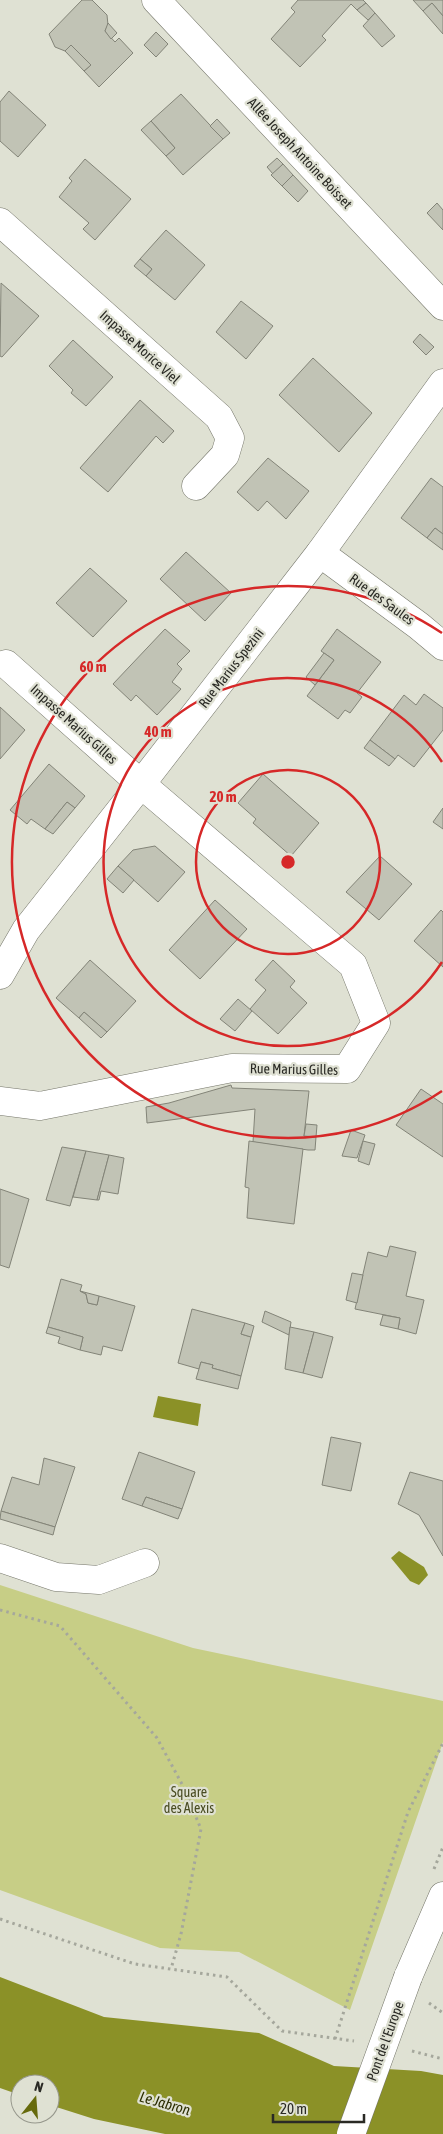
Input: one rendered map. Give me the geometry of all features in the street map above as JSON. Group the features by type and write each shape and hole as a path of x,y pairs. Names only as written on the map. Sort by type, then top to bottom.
{"street":[{"name":"Allée Joseph Antoine Boisset","path":"156,0 443,306"},
{"name":"Impasse Morice Viel","path":"0,222 218,417 230,438 226,455 196,486"},
{"name":"Rue Marius Spezini","path":"0,975 26,930 320,553 443,383"},
{"name":"Rue des Saules","path":"320,553 443,646"},
{"name":"Impasse Marius Gilles","path":"6,664 141,784"},
{"name":"Rue Marius Gilles","path":"0,1102 40,1106 232,1068 347,1069 376,1023 353,965 141,784"},
{"path":"0,1558 56,1577 99,1580 145,1563"},
{"name":"Pont de l'Europe","path":"351,2134 408,1977 443,1896"}],"path":[{"path":"0,1610 60,1626 157,1738 183,1786 201,1828 181,1934 171,1969"},
{"path":"335,2039 408,1812 443,1743"},
{"path":"0,1919 135,1964 227,1977 282,2031 362,2043"},
{"path":"407,2050 443,2059"}],"green space":[{"name":"Square des Alexis","path":"0,1585 193,1648 443,1701 443,1742 350,2010 239,1952 160,1948 0,1890"}],"water":[{"path":"158,1396 201,1404 198,1426 153,1417"},
{"path":"399,1551 424,1567 428,1575 419,1585 410,1581 391,1558"},
{"name":"Le Jabron","path":"0,1977 104,2017 259,2033 334,2066 421,2071 443,2075 443,2134 165,2134 94,2119 60,2108 60,2074 10,2074 10,2092 0,2088"}],"building":[{"path":"82,0 92,0 107,15 108,25 105,31 115,42 119,38 133,53 99,87 84,71 91,65 71,45 65,51 55,47 49,34"},
{"path":"298,0 363,0 366,3 357,10 351,4 322,36 326,40 300,67 271,39 295,12 291,8"},
{"path":"413,0 443,0 443,16 432,3 423,11"},
{"path":"366,3 375,13 368,20 357,10"},
{"path":"432,3 443,16 443,34 423,11"},
{"path":"375,13 395,36 382,47 363,26"},
{"path":"108,23 117,33 111,39 105,31"},
{"path":"156,32 168,44 156,57 144,45"},
{"path":"71,45 91,65 84,71 65,51"},
{"path":"9,91 46,125 18,157 0,141 0,102"},
{"path":"181,94 223,139 183,175 166,156 175,148 151,121"},
{"path":"217,119 230,133 223,139 210,126"},
{"path":"151,121 175,148 166,156 141,130"},
{"path":"277,158 283,164 273,174 267,167"},
{"path":"85,159 131,199 95,240 83,229 89,223 59,197 72,181 69,178"},
{"path":"283,164 293,175 282,186 271,175"},
{"path":"293,175 308,191 298,202 282,186"},
{"path":"437,203 443,210 443,230 427,213"},
{"path":"166,230 205,265 175,300 146,276 152,269 140,259"},
{"path":"140,259 152,269 146,276 134,266"},
{"path":"1,283 39,316 2,357 0,356"},
{"path":"241,301 273,326 246,359 216,332"},
{"path":"420,334 434,347 426,355 413,342"},
{"path":"73,340 113,377 86,406 71,393 73,390 49,366"},
{"path":"313,358 372,413 339,452 279,395"},
{"path":"140,400 174,431 163,443 156,436 108,492 80,468"},
{"path":"268,458 309,491 286,519 267,501 258,511 237,492"},
{"path":"431,478 443,487 443,534 435,528 427,538 401,518"},
{"path":"435,528 443,534 443,550 427,538"},
{"path":"186,552 231,593 205,621 160,579"},
{"path":"90,568 127,601 93,637 56,603"},
{"path":"165,629 190,651 177,664 182,669 172,682 181,689 157,715 136,695 131,701 113,684"},
{"path":"337,629 381,662 357,693 362,697 350,713 345,710 338,719 307,696 334,660 321,651"},
{"path":"324,653 334,660 315,685 306,677"},
{"path":"424,694 443,708 443,730 414,767 398,755 395,759 370,740 404,695 416,705"},
{"path":"0,707 25,730 0,759"},
{"path":"370,740 395,759 389,766 364,748"},
{"path":"49,764 85,796 75,808 67,802 45,829 31,819 27,824 10,810"},
{"path":"263,774 319,823 291,856 253,823 256,819 238,803"},
{"path":"67,802 75,808 53,834 45,829"},
{"path":"443,808 443,829 433,822"},
{"path":"155,846 185,872 158,902 118,866 133,850"},
{"path":"380,856 412,884 379,920 346,892"},
{"path":"118,866 134,880 123,893 107,879"},
{"path":"215,900 247,929 200,979 169,950"},
{"path":"441,910 443,912 443,967 414,941"},
{"path":"90,960 136,1001 107,1032 84,1012 79,1018 56,998"},
{"path":"273,960 295,981 290,987 307,1003 278,1034 250,1009 266,990 255,980"},
{"path":"238,999 252,1011 235,1031 220,1019"},
{"path":"84,1012 107,1032 101,1038 79,1018"},
{"path":"231,1085 232,1088 309,1091 304,1136 316,1137 315,1150 253,1142 255,1109 147,1123 146,1107 169,1103"},
{"path":"421,1089 443,1104 443,1157 396,1125"},
{"path":"306,1124 317,1125 316,1137 304,1136"},
{"path":"351,1130 365,1135 357,1158 342,1156"},
{"path":"249,1141 303,1149 294,1224 247,1218 249,1188 245,1187"},
{"path":"363,1141 375,1144 369,1165 358,1161"},
{"path":"62,1147 86,1151 70,1206 46,1200"},
{"path":"86,1151 109,1155 97,1200 73,1197"},
{"path":"109,1155 124,1158 118,1194 101,1191 99,1200 97,1200"},
{"path":"0,1189 29,1199 9,1268 0,1265"},
{"path":"390,1246 416,1252 406,1296 424,1300 416,1334 398,1329 400,1318 355,1309 368,1252 387,1257"},
{"path":"352,1273 363,1275 357,1303 346,1300"},
{"path":"61,1279 82,1285 80,1291 86,1294 88,1303 97,1305 99,1296 135,1306 122,1351 103,1346 101,1355 80,1350 83,1337 48,1327"},
{"path":"80,1291 99,1296 97,1305 88,1303 86,1294"},
{"path":"192,1309 245,1323 241,1334 251,1337 241,1376 212,1368 213,1365 201,1362 199,1369 178,1363"},
{"path":"265,1311 291,1322 289,1335 262,1322"},
{"path":"383,1315 400,1318 398,1329 380,1325"},
{"path":"245,1323 254,1326 251,1337 241,1334"},
{"path":"48,1327 83,1337 80,1350 58,1343 60,1337 46,1333"},
{"path":"290,1327 314,1332 303,1373 285,1369"},
{"path":"314,1332 333,1337 322,1378 303,1373"},
{"path":"201,1362 213,1365 212,1368 241,1376 238,1389 196,1379"},
{"path":"331,1437 361,1443 351,1491 322,1485"},
{"path":"139,1452 195,1472 182,1509 146,1497 142,1506 122,1499"},
{"path":"44,1458 75,1467 55,1527 1,1511 12,1477 39,1485"},
{"path":"410,1472 443,1481 443,1556 419,1515 398,1504"},
{"path":"146,1497 182,1509 178,1519 142,1506"},
{"path":"1,1511 55,1527 53,1535 0,1519"}]}
